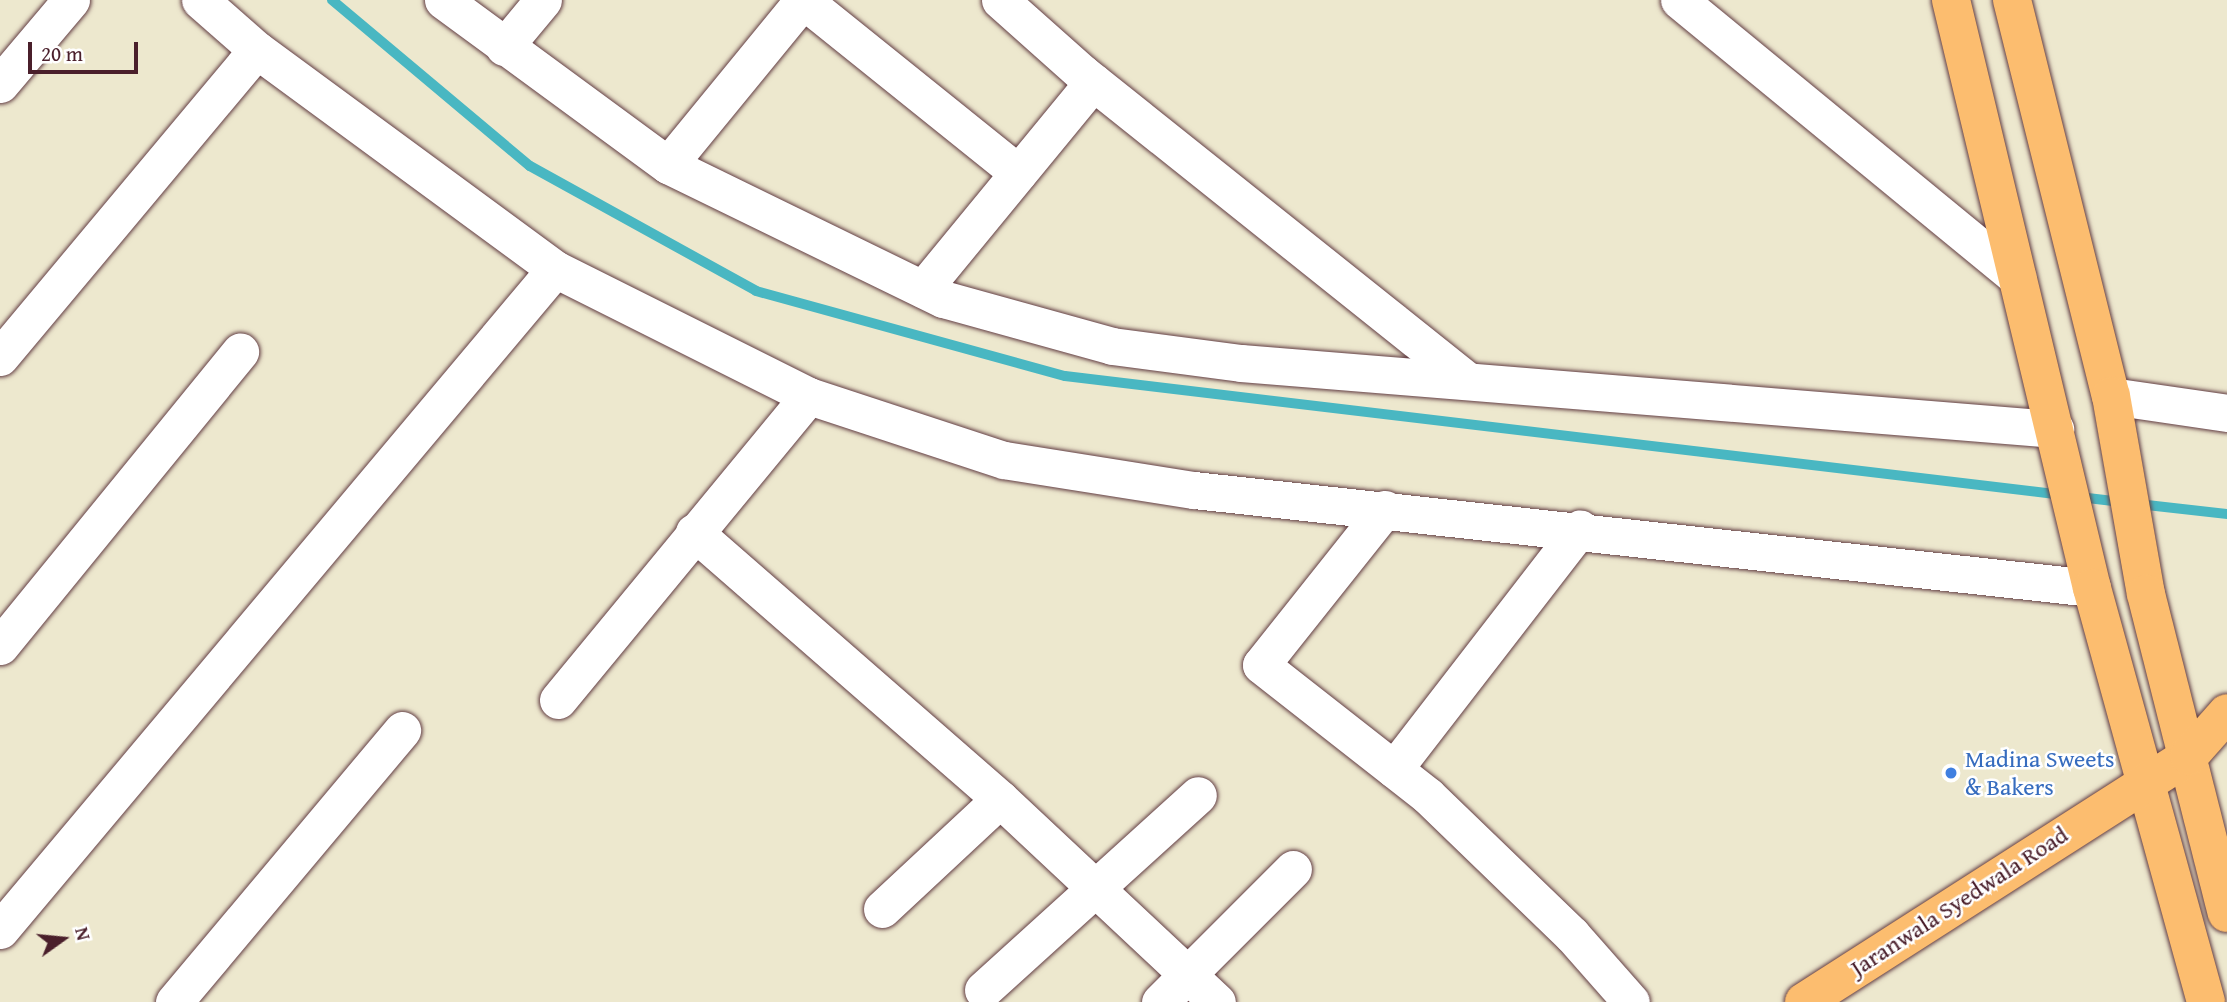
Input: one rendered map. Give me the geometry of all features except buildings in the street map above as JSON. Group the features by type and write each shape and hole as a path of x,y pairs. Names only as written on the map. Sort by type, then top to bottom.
{"main road":[{"path":"1951,0 2092,588 2149,778 2206,1002"},
{"path":"2012,0 2111,396 2146,594 2227,913"},
{"name":"Jaranwala Syedwala Road","path":"1804,1002 2149,778 2189,756 2227,713"}],"street":[{"path":"0,84 71,0"},
{"path":"200,0 257,50 555,269 809,396 1004,460 1194,490 1580,528 2092,588"},
{"path":"443,0 668,165 923,289 1112,346 1467,380 2055,429"},
{"path":"504,47 543,0"},
{"path":"668,165 803,0 1018,173"},
{"path":"1679,0 2018,278"},
{"path":"1014,4 1093,82 1467,380"},
{"path":"0,357 257,50"},
{"path":"923,289 1093,82"},
{"path":"0,930 555,269"},
{"path":"0,646 240,352"},
{"path":"558,700 809,396"},
{"path":"2111,396 2227,413"},
{"path":"1385,509 1261,664 1394,769 1572,935 1631,1002"},
{"path":"1394,769 1580,528"},
{"path":"694,532 1000,799 1217,1002"},
{"path":"174,1002 402,730"},
{"path":"983,990 1198,795"},
{"path":"882,909 1000,799"},
{"path":"1160,1002 1189,976 1293,869"}],"waterway":[{"path":"332,0 530,166 756,291 1065,376 2063,495"},
{"path":"2079,497 2122,502"},
{"path":"2138,504 2227,514"}],"place":[{"name":"Madina Sweets & Bakers","path":"1951,773"}]}
